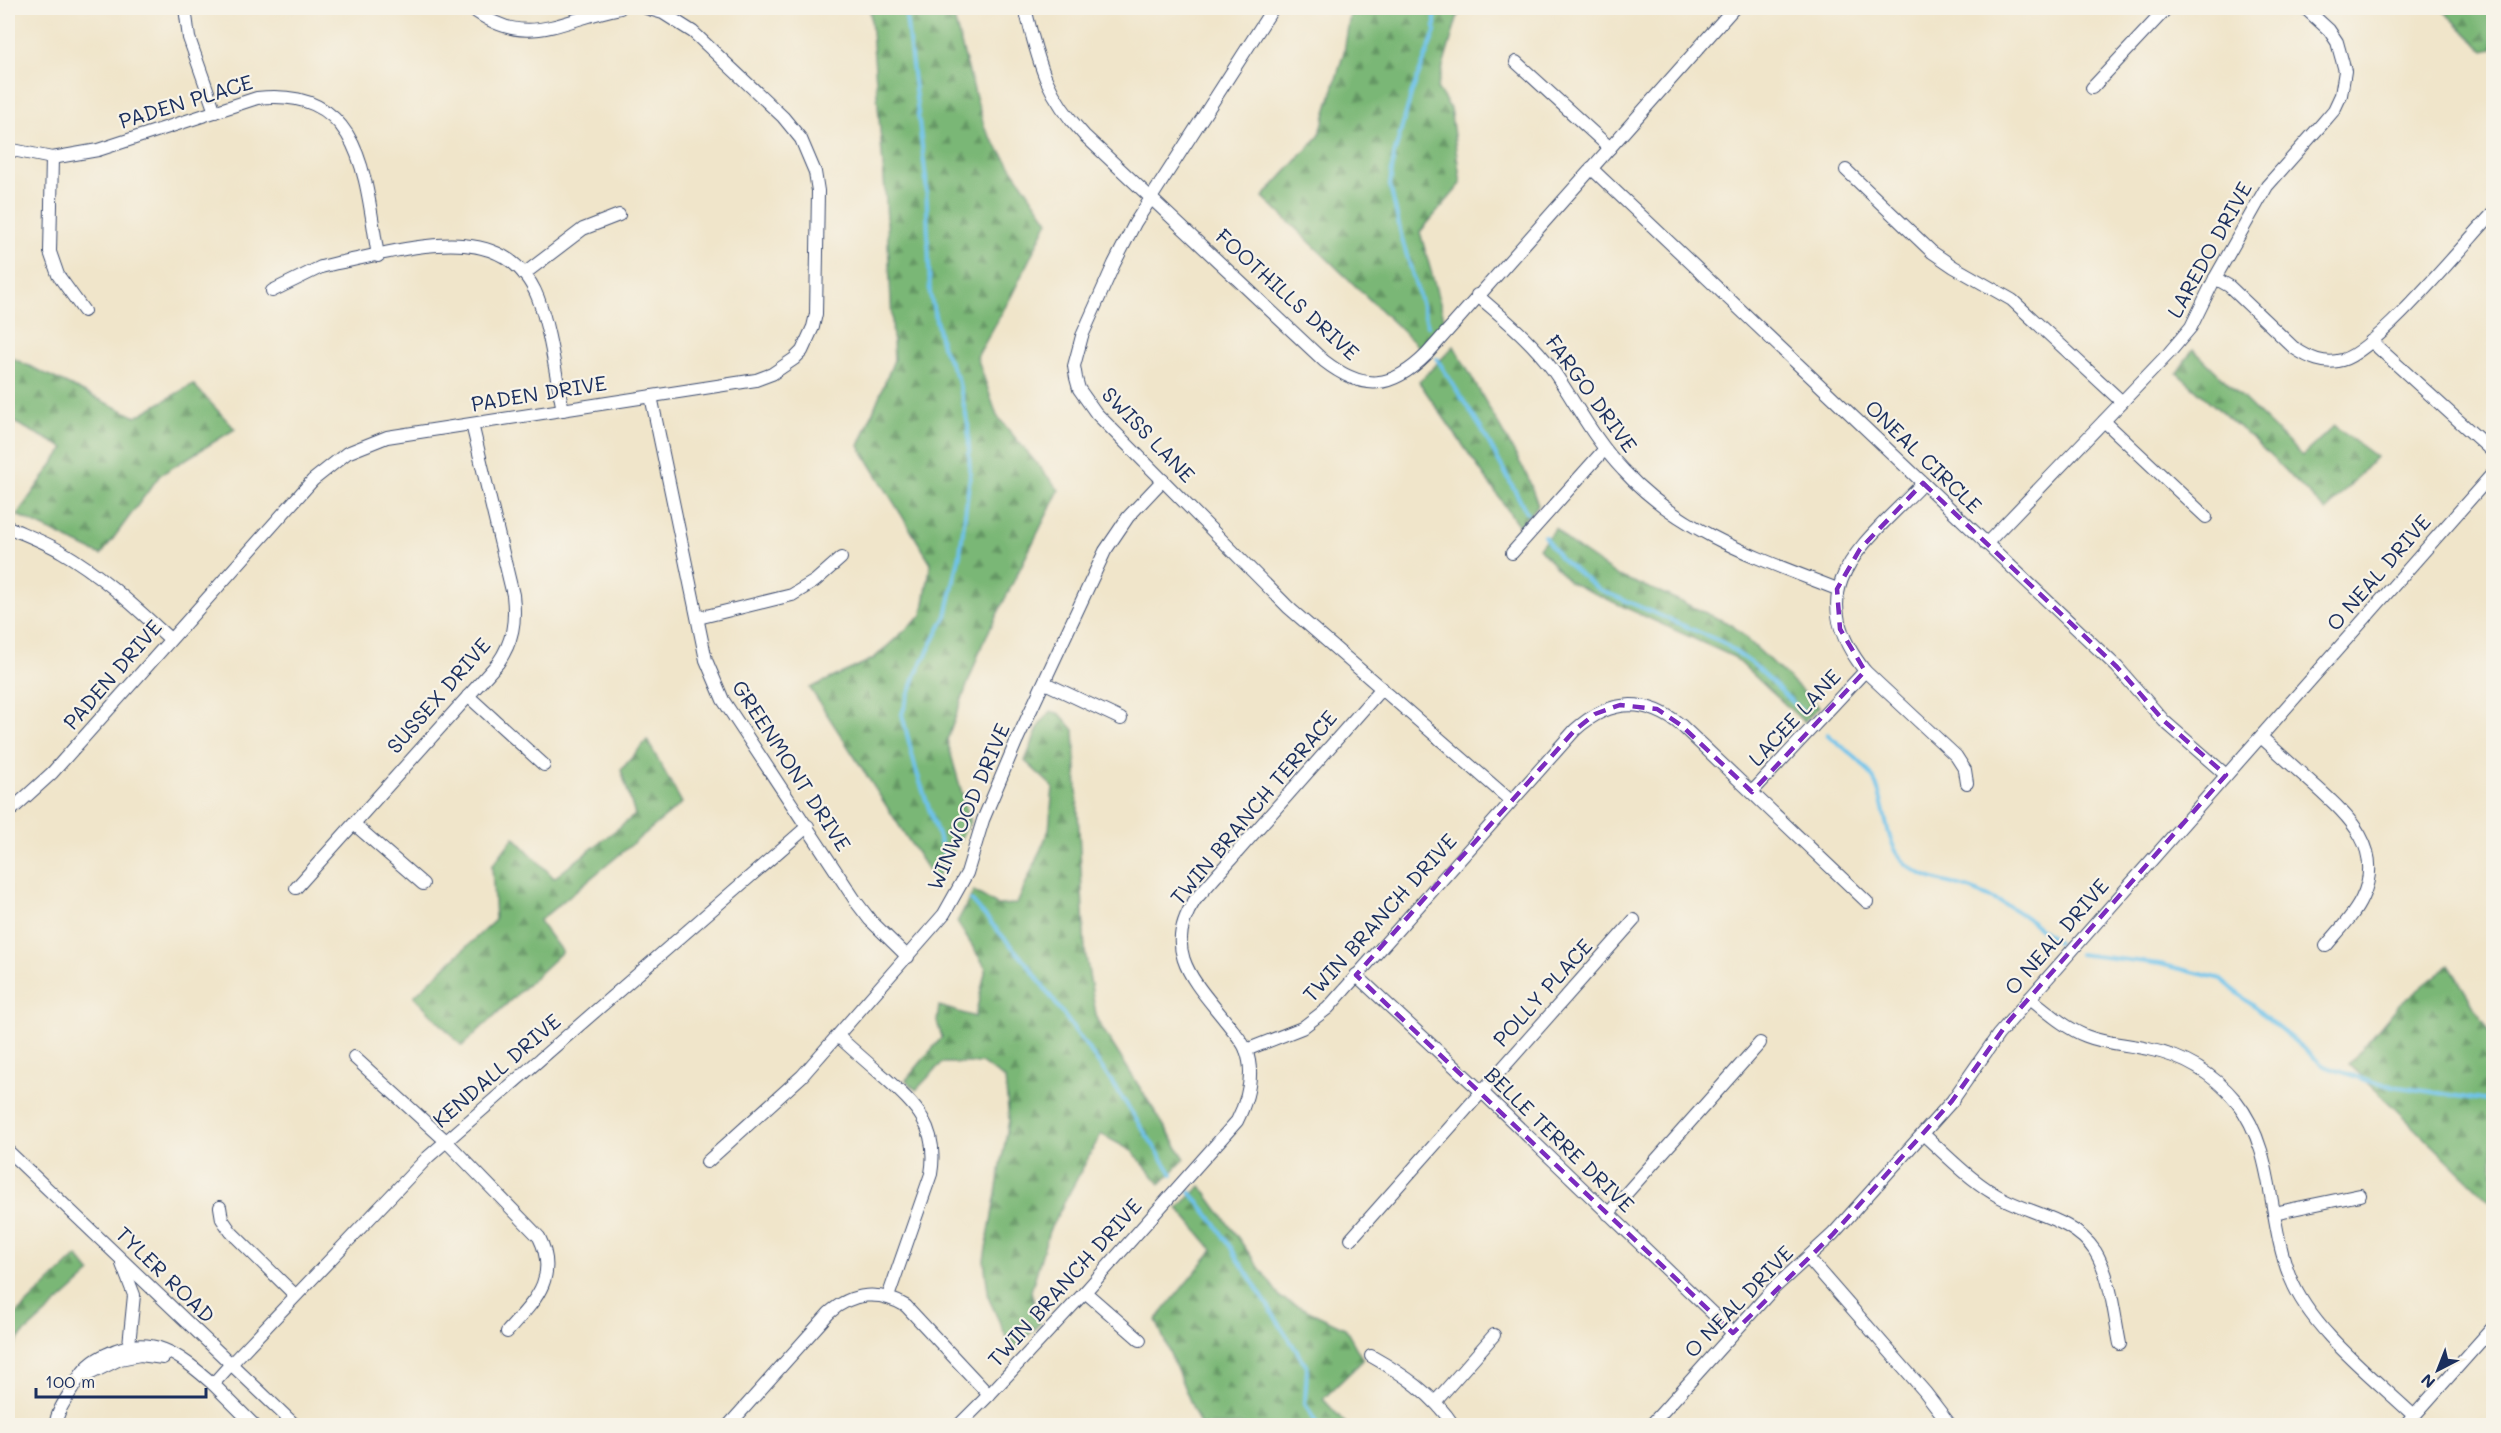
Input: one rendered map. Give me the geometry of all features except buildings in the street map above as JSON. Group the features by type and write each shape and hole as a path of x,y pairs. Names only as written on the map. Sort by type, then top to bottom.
{"street":[{"path":"185,8 189,38 215,112"},
{"path":"471,8 495,23 524,31 548,28 620,8"},
{"name":"PADEN DRIVE","path":"8,813 52,773 313,480 347,453 374,441 756,380 784,367 802,351 816,314 818,191 808,154 788,123 693,32 663,13 646,8"},
{"name":"FOOTHILLS DRIVE","path":"1025,8 1045,79 1059,105 1084,135 1324,361 1350,379 1364,383 1389,380 1414,367 1734,8"},
{"name":"SWISS LANE","path":"1273,8 1151,196 1114,264 1082,336 1074,366 1079,389 1091,406 1289,608 1511,801"},
{"path":"2092,88 2167,8"},
{"name":"LAREDO DRIVE","path":"1986,544 2169,353 2191,327 2215,278 2267,186 2334,110 2341,95 2345,70 2337,42 2329,30 2305,8"},
{"path":"1516,62 1610,148"},
{"name":"PADEN PLACE","path":"8,149 52,158 98,150 257,98 285,96 316,106 340,124 349,135 360,159 378,256"},
{"path":"52,158 50,252 58,275 84,311"},
{"name":"ONEAL CIRCLE","path":"1591,168 2117,667 2164,721 2226,775"},
{"path":"1846,170 1932,252 2019,306 2122,402"},
{"path":"2215,278 2229,286 2306,356 2332,362 2345,359 2361,350 2388,326 2493,212"},
{"path":"525,274 583,229 619,215"},
{"path":"272,291 321,267 435,245 462,243 486,248 525,274 531,285 542,310 563,410"},
{"name":"FARGO DRIVE","path":"1477,296 1534,347 1552,369 1604,450 1625,473 1659,503 1689,524 1724,543 1837,589"},
{"path":"2371,341 2493,453"},
{"name":"GREENMONT DRIVE","path":"651,396 706,660 723,700 857,903 908,957"},
{"path":"2104,421 2206,517"},
{"name":"SUSSEX DRIVE","path":"296,888 505,652 514,627 515,611 472,424"},
{"path":"1512,553 1604,450"},
{"name":"O NEAL DRIVE","path":"1650,1425 1773,1289 1833,1234 1923,1134 1952,1101 1998,1035 2493,472"},
{"name":"WINWOOD DRIVE","path":"707,1162 782,1096 838,1036 944,914 961,885 995,790 1105,552 1128,517 1163,480"},
{"path":"1923,483 1860,549 1844,572 1837,589 1837,617 1853,656 1956,756 1965,770 1967,783"},
{"path":"8,526 62,552 88,569 122,595 170,639"},
{"path":"698,618 792,595 815,581 841,558"},
{"name":"LACEE LANE","path":"1752,792 1866,671"},
{"path":"1045,682 1121,719"},
{"name":"TWIN BRANCH TERRACE","path":"1246,1050 1186,967 1180,945 1182,922 1195,900 1382,688"},
{"path":"468,696 544,765"},
{"name":"TWIN BRANCH DRIVE","path":"958,1425 1085,1292 1237,1121 1244,1108 1250,1084 1246,1050 1290,1034 1315,1020 1585,721 1607,709 1634,705 1657,709 1670,716 1867,902"},
{"path":"2261,737 2353,822 2365,847 2368,876 2361,899 2351,916 2326,946"},
{"path":"354,824 423,884"},
{"name":"KENDALL DRIVE","path":"213,1384 428,1156 808,826"},
{"name":"POLLY PLACE","path":"1351,1239 1634,920"},
{"name":"BELLE TERRE DRIVE","path":"1356,975 1482,1092 1733,1334"},
{"path":"2030,998 2076,1032 2099,1040 2174,1056 2193,1065 2217,1081 2235,1100 2254,1131 2265,1167 2284,1261 2294,1287 2308,1311 2329,1335 2413,1415"},
{"path":"838,1036 919,1110 931,1140 933,1161 931,1174 888,1297"},
{"path":"1608,1214 1760,1043"},
{"path":"354,1057 446,1141 539,1237 548,1258 541,1291 507,1332"},
{"path":"1923,1134 1993,1194 2017,1206 2063,1223 2085,1239 2094,1250 2102,1267 2120,1344"},
{"name":"TYLER ROAD","path":"8,1151 230,1365 296,1425"},
{"path":"2274,1213 2360,1195"},
{"path":"220,1207 222,1219 231,1232 296,1295"},
{"path":"1808,1257 1951,1425"},
{"path":"121,1260 134,1295 129,1345"},
{"path":"1085,1292 1140,1340"},
{"path":"728,1425 838,1305 866,1295 888,1297 906,1306 989,1395"},
{"path":"2405,1425 2493,1326"},
{"path":"1436,1401 1494,1335"},
{"path":"56,1425 63,1402 80,1373 90,1363 118,1348 129,1345 160,1348 173,1353 213,1384 255,1425"},
{"path":"77,1380 120,1359 140,1355 151,1354 190,1364"},
{"path":"1371,1356 1398,1371 1436,1401 1454,1425"}],"highlighted area":[{"path":"1923,483 2117,667 2164,721 2226,775 2009,1021 1952,1101 1833,1234 1733,1333 1356,975 1575,730 1595,714 1620,705 1657,709 1682,726 1752,792 1865,671 1840,629 1837,589 1860,549"}],"green space":[{"path":"870,8 951,8 985,129 1048,221 1012,295 977,357 997,416 1059,490 982,645 947,740 970,822 935,881 810,688 873,659 922,615 931,563 859,446 894,360 886,203"},
{"path":"1351,8 1460,8 1437,88 1450,108 1461,184 1420,232 1445,321 1422,350 1263,197 1319,136 1344,52"},
{"path":"2441,8 2493,8 2493,49 2484,51"},
{"path":"1454,346 1527,475 1538,505 1519,526 1419,382"},
{"path":"2193,349 2302,456 2334,426 2376,457 2326,511 2257,443 2177,373"},
{"path":"8,356 136,417 193,384 235,429 160,475 101,555 17,515 64,448 8,419"},
{"path":"1555,528 1571,544 1618,576 1732,625 1819,707 1804,722 1734,657 1569,582 1539,548"},
{"path":"1051,711 1060,714 1074,730 1085,951 1097,1020 1185,1159 1160,1184 1132,1151 1101,1134 1049,1231 1031,1291 1040,1323 1013,1352 989,1299 984,1260 1009,1120 1005,1079 981,1063 942,1063 916,1090 906,1080 942,1037 937,1022 939,1006 975,1017 986,968 957,922 974,891 997,905 1017,904 1049,830 1053,787 1025,761 1040,724"},
{"path":"647,740 682,803 539,921 562,952 462,1046 414,996 495,920 492,866 514,837 554,878 635,815 621,770"},
{"path":"2449,965 2493,1037 2493,1204 2349,1064 2399,1005"},
{"path":"1201,1186 1281,1298 1345,1328 1363,1360 1323,1399 1347,1425 1200,1425 1156,1320 1213,1250 1178,1208"},
{"path":"77,1256 91,1273 20,1337 8,1358 8,1322"}],"waterway":[{"path":"905,8 926,179 930,294 942,346 958,379 968,424 970,475 960,554 946,616 916,674 902,714 916,770 947,862"},
{"path":"1428,326 1402,239 1390,185 1394,155 1412,92 1435,32 1435,8"},
{"path":"1437,359 1482,430 1527,513"},
{"path":"1544,536 1560,558 1598,589 1722,642 1754,665 1803,712"},
{"path":"1827,734 1858,760 1873,778 1878,788 1892,844 1905,863 1928,877 1972,890 2010,907 2058,942"},
{"path":"971,900 1028,965 1112,1082 1172,1174"},
{"path":"2079,954 2160,964 2221,979 2324,1066 2375,1083 2494,1102"},
{"path":"1190,1192 1215,1223 1307,1367 1305,1404 1318,1426"}]}
